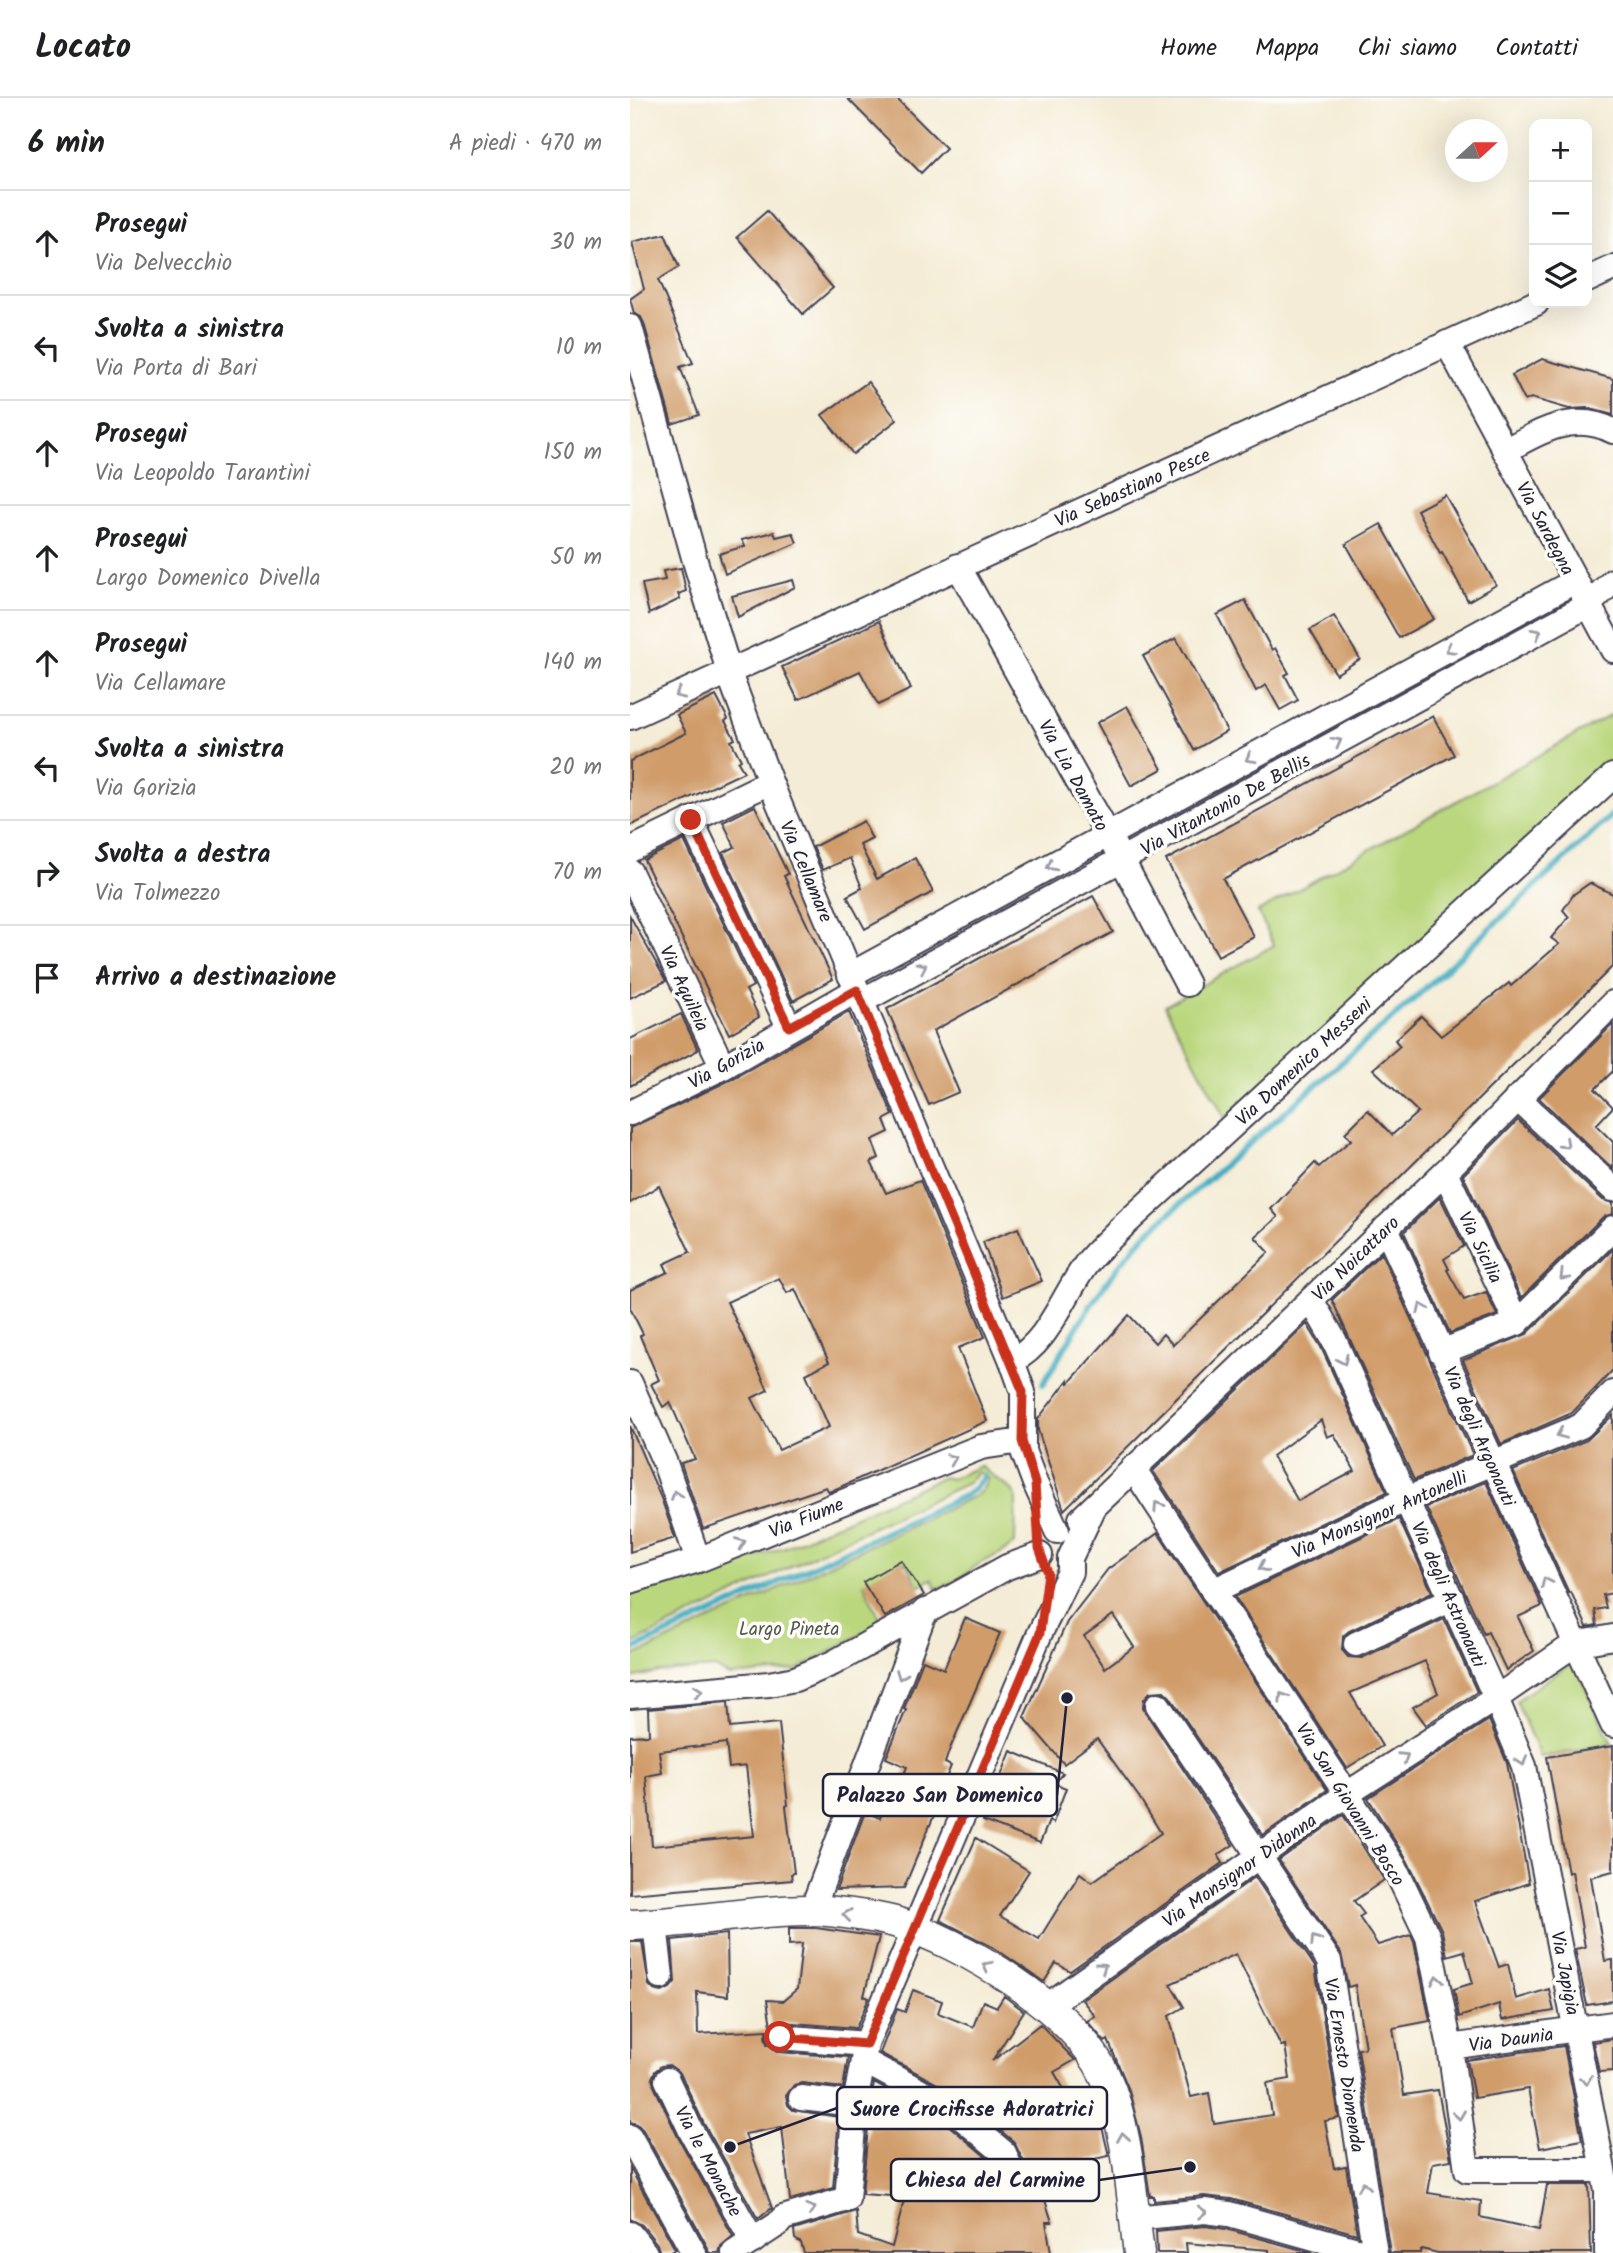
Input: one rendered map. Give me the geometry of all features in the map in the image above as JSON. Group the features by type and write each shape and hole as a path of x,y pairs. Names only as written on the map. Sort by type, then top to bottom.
{"main road":[{"path":"643,1925 812,1910 892,1921 939,1940 1014,1981 1065,2021 1088,2046 1106,2076 1123,2134 1139,2253"}],"street":[{"path":"1592,278 1613,268"},
{"name":"Via Sebastiano Pesce","path":"630,717 1529,306"},
{"name":"Via Cellamare","path":"630,327 728,671 770,782 1012,1361 1023,1392 1022,1441"},
{"name":"Via Sardegna","path":"1447,344 1613,650"},
{"path":"1505,451 1538,432 1567,422 1601,425 1613,432"},
{"name":"Via Lia Damato","path":"958,566 1122,860 1187,984"},
{"path":"856,988 1108,835 1575,581"},
{"path":"1588,605 1613,581"},
{"name":"Via Vitantonio De Bellis","path":"856,988 1122,860 1588,605"},
{"name":"Via Domenico Messeni","path":"1012,1361 1026,1354 1038,1341 1087,1263 1122,1227 1613,776"},
{"path":"630,850 770,782"},
{"path":"691,820 789,1027"},
{"name":"Via Aquileia","path":"630,872 723,1067"},
{"name":"Via Gorizia","path":"630,1113 723,1067 856,988"},
{"name":"Via Noicattaro","path":"1055,1547 1133,1468 1445,1172 1613,1003"},
{"path":"1517,1098 1613,1189"},
{"name":"Via Sicilia","path":"1445,1172 1517,1322"},
{"name":"Via degli Argonauti","path":"1386,1228 1613,1725"},
{"path":"1441,1352 1517,1322 1613,1228"},
{"name":"Via degli Astronauti","path":"1311,1300 1334,1340 1496,1698"},
{"path":"630,1383 665,1463 698,1560"},
{"name":"Via Monsignor Antonelli","path":"1213,1591 1407,1499 1581,1426 1613,1393"},
{"path":"743,2247 783,2218 847,2199 855,2104 865,2053 878,2014 1040,1633 1048,1573 1055,1547 1022,1441"},
{"name":"Via Fiume","path":"630,1581 698,1560 981,1447 1022,1441"},
{"name":"Via San Giovanni Bosco","path":"1133,1468 1394,1866 1428,1937 1450,2047 1467,2170 1608,2183"},
{"path":"630,1696 769,1684 795,1679 833,1662 1007,1567 1055,1547"},
{"path":"1356,1644 1451,1599"},
{"path":"812,1910 925,1611"},
{"path":"1574,1644 1613,1637"},
{"name":"Via Monsignor Didonna","path":"1047,2006 1347,1794 1574,1644"},
{"name":"Via Japigia","path":"1496,1698 1524,1766 1608,2183 1607,2253"},
{"name":"Via Ernesto Diomenda","path":"1158,1705 1329,1961 1375,2253"},
{"path":"643,1925 661,1977"},
{"name":"Via Daunia","path":"1450,2047 1613,2024"},
{"path":"780,2037 865,2053 949,2107 1004,2153 1013,2172"},
{"name":"Via le Monache","path":"667,2080 743,2247"},
{"path":"800,2098 855,2104"},
{"path":"630,2137 694,2253"},
{"path":"1134,2218 1205,2211 1229,2214 1368,2253"},
{"path":"630,2234 645,2253"}],"green space":[{"path":"1613,714 1613,762 1226,1120 1165,1006 1274,945 1258,912"},
{"name":"Largo Pineta","path":"980,1466 1013,1491 1016,1497 1015,1542 958,1580 937,1589 932,1579 918,1586 906,1562 863,1583 882,1622 797,1670 729,1676 715,1668 660,1672 630,1678 630,1658 975,1496 988,1479 977,1472 968,1483 630,1645 630,1593 698,1577 788,1546 943,1477 951,1479"},
{"path":"1573,1662 1612,1744 1540,1757 1516,1701"}],"building":[{"path":"847,98 896,98 946,148 921,173"},
{"path":"767,211 833,288 803,314 737,237"},
{"path":"665,234 679,267 658,280 693,363 680,367 699,415 672,424 644,323 641,317 634,313 630,299 644,289 632,242"},
{"path":"1542,359 1613,379 1613,415 1587,408 1569,409 1531,398 1525,401 1512,375"},
{"path":"868,382 897,420 853,454 822,415"},
{"path":"1445,495 1496,585 1468,601 1417,510"},
{"path":"1381,524 1434,619 1399,638 1346,544"},
{"path":"774,532 776,537 793,533 797,543 725,574 719,554 745,546 742,540"},
{"path":"681,568 686,591 678,594 680,599 649,614 642,584 665,580 663,571"},
{"path":"793,580 795,587 738,617 732,596"},
{"path":"1245,600 1272,650 1275,648 1289,673 1285,675 1298,700 1280,710 1266,685 1256,691 1217,615"},
{"path":"1334,616 1360,659 1336,674 1310,630"},
{"path":"879,621 911,689 878,705 860,671 798,700 782,667"},
{"path":"1176,638 1227,731 1194,750 1143,656"},
{"path":"716,696 728,719 725,721 735,739 731,741 744,772 630,826 630,761 686,733 677,715"},
{"path":"1127,706 1162,769 1131,786 1097,723"},
{"path":"1433,716 1454,755 1223,879 1254,937 1218,956 1166,860"},
{"path":"755,806 788,874 784,876 833,979 793,1001 723,853 735,847 723,822"},
{"path":"863,821 872,839 860,845 877,879 915,858 933,892 865,929 847,896 862,888 850,858 823,870 813,847"},
{"path":"684,840 753,986 746,990 759,1017 729,1034 644,860"},
{"path":"1590,883 1613,894 1613,966 1064,1510 1038,1430 1038,1419 1068,1380 1069,1383 1129,1315 1155,1343 1163,1334 1173,1345 1269,1252 1255,1237 1278,1217 1271,1209 1315,1163 1319,1167 1351,1140 1345,1133 1368,1110 1392,1135 1418,1112 1373,1069 1400,1046 1395,1040 1421,1016 1441,1036 1509,983 1511,986 1559,944 1551,938 1569,917 1563,910 1574,894"},
{"path":"1093,896 1113,932 933,1031 959,1092 929,1105 887,1009"},
{"path":"630,916 666,981 630,998"},
{"path":"849,1012 893,1115 884,1120 889,1132 872,1140 879,1158 871,1162 886,1193 920,1180 985,1337 958,1348 987,1421 829,1492 826,1487 703,1529 681,1463 695,1459 670,1402 663,1407 651,1384 659,1380 640,1336 643,1334 630,1308 630,1290 668,1272 664,1264 690,1252 659,1186 630,1203 630,1128 730,1080","holes":["779,1278 787,1293 795,1289 829,1362 806,1374 829,1427 779,1450 752,1398 768,1390 727,1302"]},
{"path":"681,1014 698,1050 630,1086 630,1039"},
{"path":"1613,1024 1613,1071 1595,1089 1613,1107 1596,1125 1613,1142 1613,1169 1539,1098"},
{"path":"1518,1120 1603,1200 1613,1203 1613,1214 1603,1217 1521,1298 1463,1175"},
{"path":"1440,1197 1464,1246 1444,1259 1449,1269 1447,1270 1464,1300 1486,1292 1497,1315 1450,1333 1404,1232"},
{"path":"1018,1228 1042,1281 1003,1297 983,1242"},
{"path":"1613,1249 1613,1370 1572,1413 1501,1444 1463,1360 1527,1334"},
{"path":"1381,1253 1473,1455 1414,1480 1332,1300"},
{"path":"1307,1324 1321,1347 1387,1492 1219,1572 1153,1471","holes":["1321,1420 1327,1437 1334,1434 1355,1471 1298,1501 1272,1456"]},
{"path":"1613,1415 1613,1593 1603,1595 1606,1608 1595,1610 1597,1625 1587,1627 1513,1471 1587,1440"},
{"path":"630,1426 675,1538 630,1552"},
{"path":"1486,1482 1542,1606 1518,1617 1534,1651 1506,1670 1488,1632 1484,1634 1426,1507"},
{"path":"1399,1519 1432,1592 1349,1631 1343,1636 1342,1650 1348,1657 1362,1658 1444,1619 1477,1692 1426,1725 1413,1707 1438,1693 1425,1661 1350,1693 1382,1746 1347,1768 1235,1597"},
{"path":"1158,1533 1327,1790 1263,1835 1170,1697 1164,1691 1150,1692 1144,1699 1143,1707 1146,1713 1233,1845 1218,1855 1223,1863 1070,1971 1056,1963 1044,1982 993,1947 940,1920 976,1838 1029,1871 1000,1916 1039,1939 1080,1873 1092,1882 1161,1833 1097,1739 1064,1764 1024,1717 1067,1622 1108,1569","holes":["1113,1615 1134,1647 1105,1668 1084,1636"]},
{"path":"901,1560 924,1595 885,1617 863,1582"},
{"path":"965,1618 1000,1633 949,1751 945,1763 951,1766 944,1783 947,1784 904,1888 836,1890 865,1812 880,1818 885,1807 890,1809 907,1767 886,1758 923,1660 944,1669"},
{"path":"728,1702 730,1728 779,1723 794,1873 791,1874 792,1880 630,1894 630,1736 649,1735 648,1709","holes":["726,1743 729,1768 746,1766 754,1836 652,1846 646,1776 662,1773 659,1751"]},
{"path":"1489,1720 1507,1763 1529,1883 1475,1901 1499,1967 1508,1964 1516,1999 1549,1989 1554,2011 1502,2020 1499,2004 1459,2017 1454,1989 1473,1983 1464,1951 1447,1956 1442,1931 1407,1860 1368,1798"},
{"path":"1613,1746 1613,1871 1591,1877 1605,1961 1613,1960 1613,2001 1587,2005 1575,1949 1585,1947 1572,1871 1568,1873 1547,1757"},
{"path":"1011,1751 1063,1773 1054,1783 1066,1788 1053,1823 1049,1821 1040,1843 983,1821"},
{"path":"1343,1815 1384,1880 1354,1901 1364,1914 1359,1917 1378,1945 1411,1935 1414,1942 1430,2021 1393,2028 1404,2095 1438,2090 1451,2160 1433,2163 1428,2193 1481,2201 1480,2217 1539,2230 1547,2185 1589,2185 1591,2253 1438,2253 1421,2249 1420,2253 1390,2253 1358,2049 1365,2048 1355,1985 1348,1987 1341,1953 1279,1860"},
{"path":"1255,1877 1315,1967 1339,2118 1325,2121 1334,2168 1346,2166 1357,2234 1231,2199 1204,2196 1154,2201 1154,2196 1150,2196 1141,2137 1129,2090 1108,2040 1105,2042 1087,2021 1095,2016 1082,2000","holes":["1236,1954 1281,2046 1285,2045 1290,2079 1267,2083 1272,2115 1214,2124 1209,2093 1191,2097 1169,2016 1184,2007 1170,1984"]},
{"path":"789,1928 816,1928 879,1937 864,1996 869,1998 856,2028 781,2022 771,2026 767,2000 783,2001 797,1989 802,1944 789,1945"},
{"path":"727,1934 728,1996 697,1992 698,2034 767,2030 767,2044 778,2052 848,2057 843,2088 802,2083 794,2085 786,2096 788,2105 793,2110 839,2117 833,2188 790,2200 782,2127 745,2134 772,2208 758,2219 704,2124 680,2073 669,2065 661,2066 655,2071 652,2078 654,2086 678,2137 733,2236 721,2246 719,2253 709,2253 643,2130 630,2122 630,1942 642,1942 649,1985 662,1992 675,1982 672,1940"},
{"path":"913,1990 942,2001 938,2013 973,2027 983,2001 997,2007 1004,1996 1024,2011 992,2061 1040,2024 1075,2060 1054,2072 1075,2108 1096,2102 1109,2156 1040,2170 1043,2179 1039,2181 1052,2222 1046,2222 1051,2253 804,2253 801,2243 795,2239 794,2230 856,2211 858,2235 892,2247 905,2197 862,2194 874,2083 941,2119 992,2162 1004,2184 1017,2186 1024,2180 1026,2166 1014,2142 956,2094 880,2053 897,2009 905,2012"},
{"path":"1613,2039 1613,2071 1599,2072 1593,2042"},
{"path":"1564,2046 1582,2140 1540,2148 1528,2089 1474,2098 1467,2060"},
{"path":"630,2168 675,2249 669,2253 660,2253 657,2244 642,2225 630,2219"},
{"path":"1205,2226 1226,2229 1313,2253 1269,2253 1269,2250 1186,2243 1187,2253 1157,2253 1156,2231"}],"waterway":[{"path":"1043,1384 1103,1287 1146,1234 1405,1007 1613,814"},
{"path":"630,1651 966,1495 984,1476"}],"place":[{"name":"Palazzo San Domenico","path":"1067,1698"},
{"name":"Suore Crocifisse Adoratrici","path":"730,2147"},
{"name":"Chiesa del Carmine","path":"1190,2167"}],"route":[{"path":"691,820 789,1027 857,990 1023,1392 1022,1441 1035,1483 1040,1555 1048,1573 1040,1633 866,2044 780,2037"}]}
